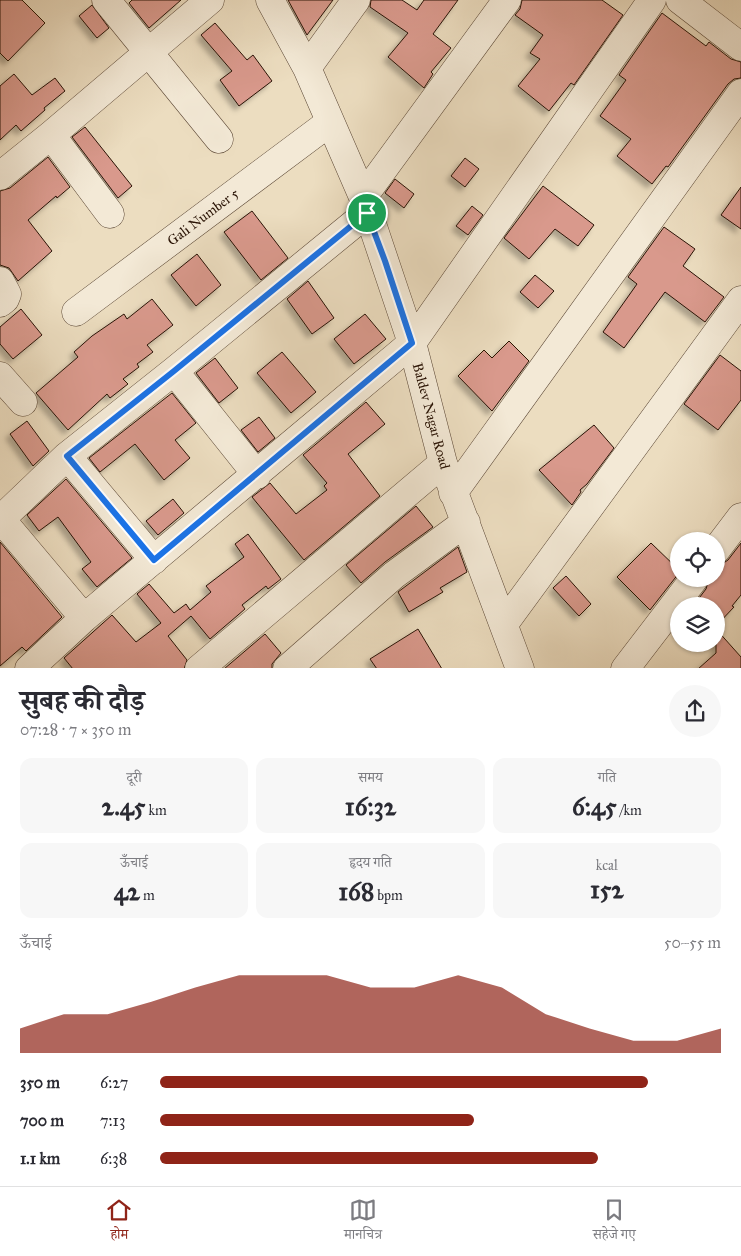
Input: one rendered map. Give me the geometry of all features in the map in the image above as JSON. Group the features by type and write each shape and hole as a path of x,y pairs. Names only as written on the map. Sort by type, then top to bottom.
{"street":[{"path":"106,0 219,139"},
{"path":"0,176 210,0"},
{"name":"Baldev Nagar Road","path":"270,0 308,68 365,205 412,343 443,464 520,668"},
{"path":"308,68 356,0"},
{"path":"84,618 0,519 67,456 174,371 365,205 507,0"},
{"path":"29,668 84,618 257,475 412,343 652,0"},
{"path":"680,0 741,47"},
{"path":"454,493 741,93"},
{"name":"Gali Number 5","path":"76,312 330,122"},
{"path":"51,135 110,214"},
{"path":"0,281 7,294 0,303"},
{"path":"504,624 741,300"},
{"path":"174,371 257,475"},
{"path":"0,376 22,402"},
{"path":"67,456 154,560"},
{"path":"199,668 443,464"},
{"path":"725,538 741,517"},
{"path":"287,668 394,575 466,522"},
{"path":"625,668 688,587"}],"building":[{"path":"0,0 22,0 45,23 8,61 0,53"},
{"path":"132,0 181,0 149,28 129,3"},
{"path":"288,0 333,0 307,35"},
{"path":"371,0 402,0 417,10 424,0 458,0 433,34 451,48 431,72 433,74 424,88 388,57 408,33 370,7"},
{"path":"522,0 602,0 623,15 574,85 571,83 549,111 518,86 540,59 530,53 543,35 515,15 520,9"},
{"path":"92,5 109,28 97,38 79,16"},
{"path":"662,13 706,46 709,42 731,59 741,62 741,78 734,79 728,84 668,167 666,166 652,184 617,156 631,139 600,116 626,80 619,75"},
{"path":"215,23 247,60 253,55 272,81 239,106 220,80 232,71 201,35"},
{"path":"14,74 32,95 55,78 65,91 44,108 45,110 21,131 16,125 0,140 0,86"},
{"path":"85,127 132,186 118,198 72,137"},
{"path":"48,157 70,187 57,198 56,196 28,220 52,251 18,281 9,268 0,265 0,191 10,188"},
{"path":"465,158 479,169 465,187 451,176"},
{"path":"395,179 414,194 404,208 385,193"},
{"path":"543,186 594,225 578,246 555,229 529,259 504,238"},
{"path":"741,187 741,229 721,215"},
{"path":"472,206 483,215 468,235 456,226"},
{"path":"252,211 288,258 261,280 224,232"},
{"path":"664,227 695,249 683,266 724,297 705,322 665,292 624,348 603,332 637,284 628,277"},
{"path":"197,254 221,285 196,306 171,275"},
{"path":"535,275 554,291 538,308 520,292"},
{"path":"308,281 334,318 312,334 287,299"},
{"path":"152,299 173,325 147,345 153,352 137,364 139,367 123,379 128,384 110,398 107,394 68,430 36,393 78,357 74,352 92,336 124,314 127,319"},
{"path":"21,309 42,335 13,359 0,344 0,327"},
{"path":"365,314 386,339 354,364 334,339"},
{"path":"509,341 529,361 492,411 458,376 484,350 492,358"},
{"path":"282,352 316,392 291,413 257,373"},
{"path":"720,355 741,371 741,400 718,430 684,404"},
{"path":"215,358 238,388 219,403 196,373"},
{"path":"172,393 196,423 175,440 190,458 164,480 135,444 100,472 89,458"},
{"path":"366,402 385,424 348,454 380,496 304,560 252,497 270,483 296,514 327,490 324,486 327,483 303,455"},
{"path":"259,417 275,438 258,452 241,430"},
{"path":"27,421 49,451 33,466 10,434"},
{"path":"594,425 614,448 587,484 580,490 581,492 572,505 539,470"},
{"path":"66,479 132,558 97,587 82,569 91,562 58,517 39,531 27,515"},
{"path":"173,499 184,513 158,535 146,521"},
{"path":"416,506 433,527 385,562 361,583 346,565"},
{"path":"248,534 281,579 268,589 266,586 242,605 245,609 210,639 191,616 168,636 187,660 184,668 72,668 64,658 112,615 136,642 161,623 137,594 149,584 174,613 186,604 190,610 211,592 206,586 244,557 235,544"},
{"path":"0,542 62,617 26,651 22,647 0,666"},
{"path":"651,543 670,561 670,584 650,610 617,577"},
{"path":"741,543 741,595 732,606 734,607 725,616 725,597 700,597 707,587 725,587 725,562"},
{"path":"458,547 467,572 440,588 443,592 409,612 398,592"},
{"path":"566,576 591,604 579,616 553,588"},
{"path":"418,629 441,668 376,668 370,659"},
{"path":"265,634 281,653 272,664 272,668 225,668"},
{"path":"725,639 741,657 741,668 699,668 716,652 725,652"}],"route":[{"path":"367,213 412,343 154,560 67,456 367,213"}]}
